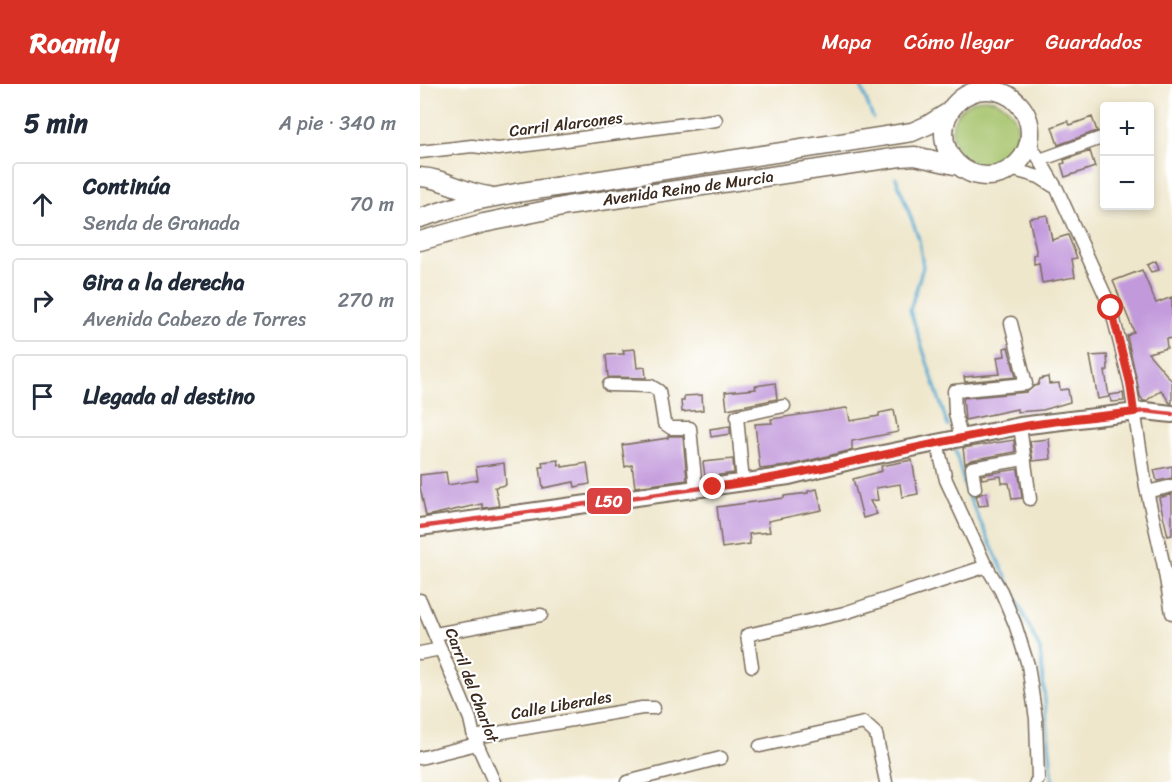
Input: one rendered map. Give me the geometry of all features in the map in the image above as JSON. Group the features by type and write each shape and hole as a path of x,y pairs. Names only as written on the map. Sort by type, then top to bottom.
{"main road":[{"path":"973,88 1015,92 1030,127 1029,142 1022,157 1011,169 995,176 979,176 958,166 949,155 944,141 944,126 949,112 958,100 973,88"},
{"name":"Avenida Reino de Murcia","path":"420,218 496,196 912,132 949,112"},
{"name":"Avenida Reino de Murcia","path":"420,242 511,216 900,157 915,156 958,166"},
{"path":"420,177 445,181 478,195 496,196"}],"street":[{"name":"Carril Alarcones","path":"420,152 479,146 498,149 716,120"},
{"path":"1040,160 1100,138"},
{"path":"1029,142 1057,189 1111,308 1130,383 1147,492 1172,613"},
{"path":"1011,169 1039,177 1057,189"},
{"path":"961,438 955,413 954,391 1026,384 1011,323"},
{"path":"609,385 651,386 659,391 664,423 671,428 690,428 696,489"},
{"path":"742,483 737,417 784,406"},
{"path":"420,527 789,476 858,459 1020,426 1134,412 1150,411 1172,414"},
{"path":"1020,426 1030,499"},
{"path":"937,443 946,480 1001,591 1015,624 1028,665 1036,719 1038,779 1036,782"},
{"path":"975,488 972,468 1025,459"},
{"path":"1147,492 1172,486"},
{"path":"1158,543 1172,540"},
{"path":"752,666 747,635 843,613 987,566"},
{"name":"Carril del Charlot","path":"420,600 494,782"},
{"path":"435,634 541,615"},
{"path":"420,653 441,649"},
{"name":"Calle Liberales","path":"420,758 476,741 642,708 654,708"},
{"path":"760,746 864,723 876,734 886,782"},
{"path":"627,782 721,758"}],"green space":[{"path":"979,99 991,99 1003,104 1013,114 1018,132 1016,145 1003,160 991,165 979,165 967,160 957,150 952,138 952,126 957,114 967,104"}],"building":[{"path":"1092,117 1097,131 1058,145 1052,127 1068,121 1070,125"},
{"path":"1090,151 1095,167 1065,177 1061,164 1065,163 1064,160"},
{"path":"1047,215 1052,240 1068,235 1077,258 1072,259 1075,277 1042,283 1039,263 1034,264 1034,255 1037,255 1029,218"},
{"path":"1156,261 1159,270 1151,272 1147,265"},
{"path":"1142,270 1156,303 1172,297 1172,338 1166,339 1167,348 1148,353 1172,381 1172,403 1161,390 1146,401 1143,401 1140,396 1127,336 1134,332 1113,281"},
{"path":"1008,347 1016,377 965,382 964,377 1000,374 997,357 1005,356 1004,348"},
{"path":"635,349 637,368 645,367 646,378 608,377 606,355 624,354 623,350"},
{"path":"1107,355 1108,370 1105,371 1109,397 1098,399 1090,356"},
{"path":"1048,377 1049,384 1059,383 1060,390 1068,389 1070,402 1043,410 1017,412 1017,409 965,420 963,398 1027,392 1038,385 1040,379"},
{"path":"775,383 777,399 727,409 725,392 756,389 755,386"},
{"path":"1123,393 1124,401 1111,402 1110,395"},
{"path":"702,395 703,410 682,412 681,401 684,401 684,396"},
{"path":"846,408 850,421 879,416 879,413 894,410 898,432 852,441 852,450 787,466 760,469 755,424 772,423 771,419"},
{"path":"730,426 730,434 711,437 710,429"},
{"path":"668,436 683,436 687,480 635,487 632,465 625,467 622,445 668,438"},
{"path":"1049,439 1051,459 1033,461 1030,441"},
{"path":"1014,440 1015,452 971,460 965,464 963,448"},
{"path":"733,459 734,473 705,477 703,462"},
{"path":"558,460 562,467 587,463 590,484 575,487 574,482 543,488 540,467 543,467 542,462"},
{"path":"912,460 918,494 902,497 900,484 876,488 878,500 870,501 877,514 863,518 853,479 882,471 881,466"},
{"path":"504,463 506,485 495,487 499,506 483,508 482,504 426,516 420,475 446,472 448,485 478,480 476,467"},
{"path":"1172,466 1172,478 1157,481 1154,470"},
{"path":"1018,469 1022,498 1012,499 1009,483 1002,483 1001,476 982,479 981,475"},
{"path":"817,489 822,510 768,521 770,532 749,534 750,544 722,548 717,507 784,498 784,496 808,493 808,491"},
{"path":"986,492 988,505 979,506 976,496"},
{"path":"1172,494 1172,535 1168,536 1159,498"}],"waterway":[{"path":"860,84 873,118"},
{"path":"896,178 919,239 923,267 910,310 948,426"},
{"path":"954,445 966,491 1040,650 1053,782"}],"transit line":[{"name":"L50","path":"420,527 789,476 858,459 1020,426 1145,411 1172,414"}],"route":[{"path":"713,487 789,476 858,459 1020,426 1134,412 1130,383 1111,308"}]}
